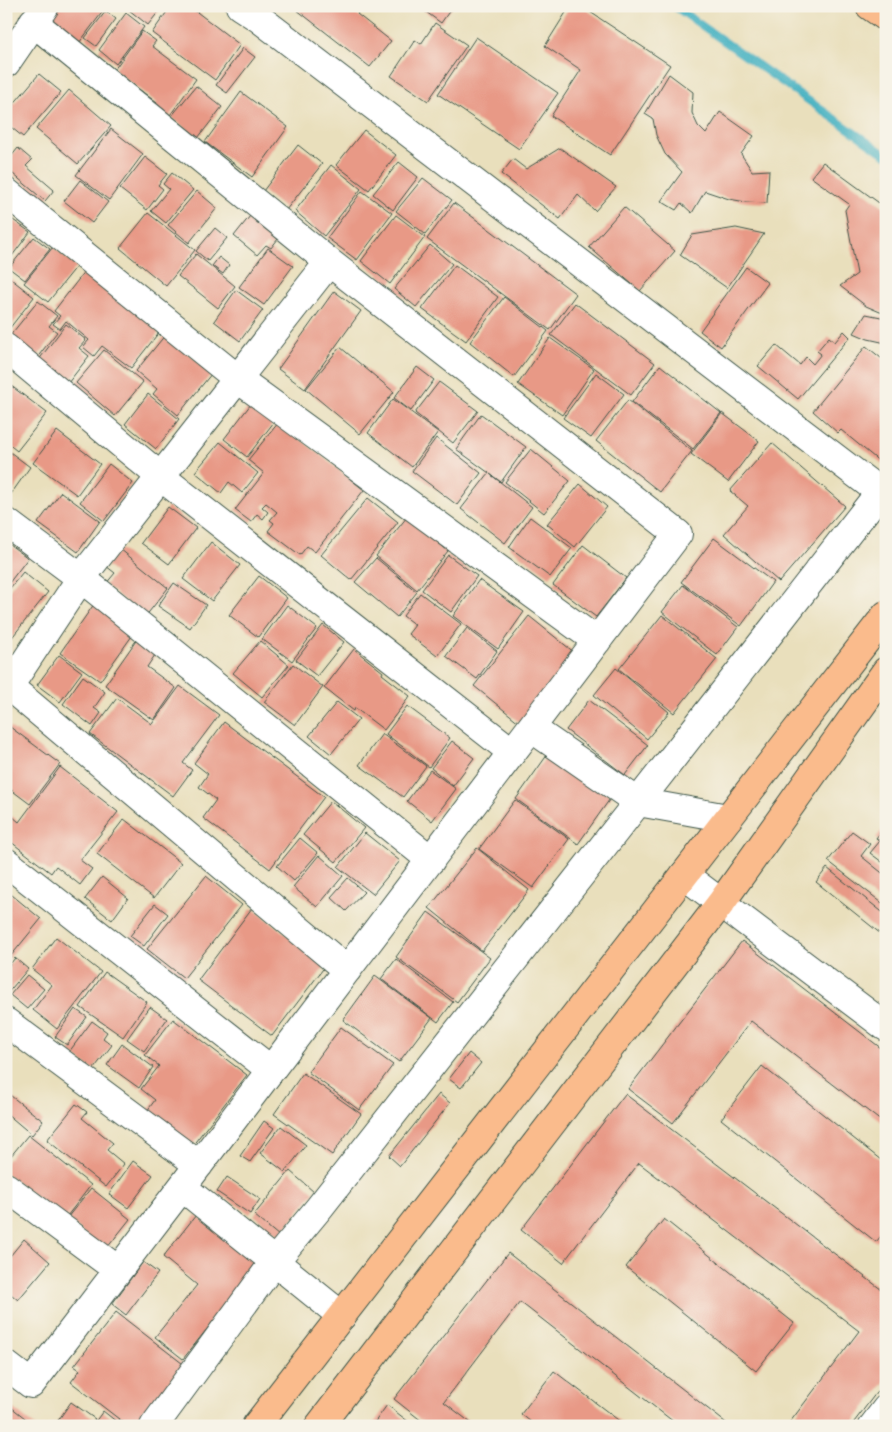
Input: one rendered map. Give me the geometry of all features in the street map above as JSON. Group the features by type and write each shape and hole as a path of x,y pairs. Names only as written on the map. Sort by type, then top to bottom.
{"main road":[{"path":"870,6 886,17"},
{"path":"256,1426 886,615"},
{"path":"318,1426 721,903 886,671"}],"lane":[{"path":"154,1426 275,1261 883,493 260,19 240,6"},
{"path":"6,63 39,14 329,262 678,534 31,1384 6,1365"},
{"path":"6,192 238,379 597,641"},
{"path":"329,262 81,578 7,687 347,970"},
{"path":"6,348 161,477 512,752"},
{"path":"6,522 81,578 431,860"},
{"path":"531,728 638,802 728,818"},
{"path":"6,862 271,1070"},
{"path":"684,875 886,1027"},
{"path":"6,1022 199,1165"},
{"path":"6,1187 118,1270"},
{"path":"182,1187 342,1316"},
{"path":"873,1426 886,1409"}],"building":[{"path":"55,6 107,6 79,43 46,18"},
{"path":"124,6 163,6 148,25"},
{"path":"171,6 189,6 240,45 215,80 152,33"},
{"path":"292,6 363,6 357,14 391,41 370,67"},
{"path":"418,6 453,6 441,23"},
{"path":"570,6 581,6 670,65 610,155 551,116 581,70 545,46"},
{"path":"106,11 116,19 96,46 85,38"},
{"path":"126,13 144,27 116,64 99,50"},
{"path":"435,23 467,45 428,101 391,76 415,40 421,44"},
{"path":"142,31 156,41 152,46 196,79 168,118 154,107 157,103 114,70"},
{"path":"476,37 558,93 519,149 438,94"},
{"path":"243,48 255,57 227,93 216,85"},
{"path":"39,74 61,92 23,137 6,123 6,113"},
{"path":"669,74 693,92 692,113 698,126 706,134 720,112 754,136 741,154 752,171 769,170 767,203 729,199 705,191 692,213 681,203 676,210 661,201 682,172 665,154 656,135 653,119 645,114"},
{"path":"196,86 222,107 198,138 171,117"},
{"path":"69,90 111,126 78,164 36,129"},
{"path":"241,92 288,127 252,177 205,142"},
{"path":"111,129 143,154 109,200 76,175"},
{"path":"364,130 396,155 369,190 336,165"},
{"path":"298,145 322,164 286,210 263,191"},
{"path":"18,148 32,160 26,166 54,190 45,201 6,168 6,163"},
{"path":"560,148 616,187 595,211 578,195 560,219 501,174 513,159 526,169"},
{"path":"145,157 167,174 158,185 163,189 147,210 120,189"},
{"path":"399,162 418,177 393,210 373,194"},
{"path":"823,162 886,208 886,313 866,306 840,286 857,274 845,210 849,204 811,177"},
{"path":"331,165 361,189 324,236 295,211"},
{"path":"172,173 193,190 166,223 151,211 169,189 163,184"},
{"path":"423,178 452,200 425,234 396,211"},
{"path":"80,180 108,202 92,223 64,201"},
{"path":"197,191 217,208 189,243 168,225"},
{"path":"362,191 392,213 357,260 327,238"},
{"path":"454,203 576,294 550,330 427,239"},
{"path":"624,207 675,251 640,291 589,247"},
{"path":"148,213 195,250 166,286 120,248"},
{"path":"6,215 30,232 6,264"},
{"path":"396,215 425,237 390,284 361,261"},
{"path":"250,216 278,239 271,248 266,245 257,255 234,236"},
{"path":"215,228 227,238 208,261 196,251"},
{"path":"736,228 764,234 727,288 680,255 692,235"},
{"path":"34,237 50,249 25,280 9,268"},
{"path":"430,245 452,264 416,307 394,289"},
{"path":"53,247 77,266 48,302 24,283"},
{"path":"268,248 293,266 264,305 239,287"},
{"path":"196,254 235,286 218,308 178,276"},
{"path":"219,257 229,265 223,274 212,266"},
{"path":"455,265 498,297 466,341 422,309"},
{"path":"746,267 768,283 721,347 700,331"},
{"path":"85,271 160,331 131,368 102,346 94,356 83,347 89,340 66,321 60,329 53,324 60,316 54,311"},
{"path":"6,275 34,297 9,329 6,327"},
{"path":"236,290 263,310 240,341 214,321"},
{"path":"334,291 361,311 305,389 278,369"},
{"path":"504,297 548,331 514,377 470,342"},
{"path":"38,301 57,316 49,326 57,332 36,359 9,337"},
{"path":"575,303 655,363 631,395 551,335"},
{"path":"866,314 886,318 886,343 868,339 854,333"},
{"path":"66,324 86,340 79,348 89,356 68,383 38,361"},
{"path":"844,331 850,337 798,399 758,366 776,345 800,365 806,357 813,364 821,354 817,351 829,337 835,342"},
{"path":"166,334 212,373 178,415 153,394 157,389 136,371"},
{"path":"550,338 594,369 562,415 518,384"},
{"path":"866,346 886,362 886,467 841,430 838,433 813,411"},
{"path":"340,347 394,392 360,434 306,389"},
{"path":"104,350 143,382 115,416 76,383"},
{"path":"660,365 721,413 693,449 632,402"},
{"path":"417,367 434,380 411,411 394,398"},
{"path":"596,373 624,394 591,438 563,418"},
{"path":"6,382 47,413 17,451 6,442"},
{"path":"439,382 478,411 453,443 415,413"},
{"path":"148,394 179,419 156,449 125,424"},
{"path":"393,399 438,432 412,467 368,433"},
{"path":"628,400 692,451 660,492 596,441"},
{"path":"251,404 274,422 247,457 224,439"},
{"path":"722,413 759,441 728,482 691,454"},
{"path":"481,414 526,447 501,482 490,474 532,507 505,543 461,509 489,473 456,449"},
{"path":"279,422 364,490 315,552 307,546 300,555 268,531 274,523 270,520 277,512 266,503 262,507 268,512 263,519 257,514 251,522 235,510 264,473 248,460"},
{"path":"57,431 100,464 77,495 33,463"},
{"path":"436,438 481,473 457,505 412,471"},
{"path":"220,442 258,473 242,493 229,482 221,493 195,472"},
{"path":"772,443 845,506 779,582 724,534 748,506 730,491"},
{"path":"6,449 30,467 11,494 6,490"},
{"path":"531,449 570,481 544,513 505,482"},
{"path":"109,464 133,483 104,521 80,502"},
{"path":"580,484 607,507 575,547 547,524"},
{"path":"61,492 100,521 78,552 38,523"},
{"path":"368,498 398,522 351,580 321,555"},
{"path":"168,507 196,528 169,564 141,543"},
{"path":"407,517 448,551 417,590 376,556"},
{"path":"530,517 572,548 550,577 509,547"},
{"path":"714,538 773,582 741,626 681,582"},
{"path":"6,542 28,558 6,587"},
{"path":"211,542 240,565 212,601 183,579"},
{"path":"583,545 626,578 596,617 553,585"},
{"path":"120,549 168,588 145,617 105,585 115,573 106,566"},
{"path":"448,555 477,576 451,612 422,590"},
{"path":"376,558 417,592 397,617 355,582"},
{"path":"23,572 48,592 6,645 6,593"},
{"path":"259,576 287,598 258,637 229,615"},
{"path":"479,580 524,612 498,649 453,616"},
{"path":"174,583 206,605 190,628 158,606"},
{"path":"683,585 738,627 717,655 662,612"},
{"path":"420,593 461,624 437,656 408,634 415,625 403,616"},
{"path":"99,597 139,626 100,681 60,653"},
{"path":"287,605 317,628 292,661 262,639"},
{"path":"662,615 717,659 674,713 619,669"},
{"path":"529,616 575,653 520,723 474,686"},
{"path":"323,625 344,642 317,676 296,660"},
{"path":"467,628 497,651 477,679 446,656"},
{"path":"140,635 159,649 147,667 176,688 154,720 105,685"},
{"path":"260,641 289,665 262,697 233,673"},
{"path":"354,649 410,696 384,730 355,708 354,711 324,688"},
{"path":"59,655 82,672 60,702 37,685"},
{"path":"293,664 323,687 295,725 264,702"},
{"path":"616,668 669,712 647,739 594,695"},
{"path":"83,676 105,692 94,708 101,713 92,726 63,704"},
{"path":"180,686 219,715 183,763 192,770 173,796 90,734 117,698 152,724"},
{"path":"589,700 648,745 625,775 566,730"},
{"path":"337,702 359,719 331,754 309,736"},
{"path":"407,706 450,738 429,767 386,734"},
{"path":"224,722 324,797 270,869 203,818 216,800 199,787 208,774 194,763"},
{"path":"6,724 60,764 30,804 6,786"},
{"path":"382,734 426,766 403,797 359,765"},
{"path":"452,741 474,758 453,786 431,768"},
{"path":"550,751 612,796 578,844 516,799"},
{"path":"60,767 118,812 80,860 92,869 80,885 56,866 51,873 6,838 6,823 12,816 19,822"},
{"path":"430,770 456,789 432,821 407,801"},
{"path":"515,800 569,839 533,888 479,849"},
{"path":"331,801 364,828 336,862 303,835"},
{"path":"124,819 181,863 154,898 97,854"},
{"path":"886,825 886,865 870,853 880,841 876,838"},
{"path":"852,831 870,844 861,856 886,876 886,906 828,861"},
{"path":"365,833 400,861 373,894 338,867"},
{"path":"300,838 318,853 294,881 277,866"},
{"path":"477,848 529,890 482,951 429,908"},
{"path":"319,855 343,876 317,907 293,887"},
{"path":"827,868 886,915 886,938 816,882"},
{"path":"206,876 242,905 184,978 147,949"},
{"path":"102,877 128,898 112,920 85,899"},
{"path":"348,878 364,892 346,911 331,897"},
{"path":"6,890 41,919 6,962"},
{"path":"155,904 168,914 144,946 130,936"},
{"path":"252,908 326,965 272,1036 198,980"},
{"path":"428,912 490,958 457,1002 396,957"},
{"path":"56,937 101,972 57,1029 33,1010 52,985 32,969"},
{"path":"742,941 886,1052 886,1125 751,1021 673,1123 628,1089"},
{"path":"15,958 28,969 6,995 6,969"},
{"path":"396,959 453,1002 438,1022 381,979"},
{"path":"105,972 147,1002 123,1037 80,1007"},
{"path":"27,975 44,989 27,1009 10,995"},
{"path":"375,976 432,1018 399,1062 343,1020"},
{"path":"150,1007 167,1019 144,1051 127,1039"},
{"path":"75,1009 87,1017 67,1045 55,1037"},
{"path":"173,1019 247,1075 192,1146 147,1111 155,1100 141,1089 159,1066 145,1055"},
{"path":"92,1021 107,1032 103,1038 112,1045 93,1070 69,1052"},
{"path":"341,1027 393,1065 359,1110 308,1072"},
{"path":"122,1044 153,1067 139,1088 107,1065"},
{"path":"469,1053 481,1063 461,1088 449,1079"},
{"path":"762,1066 886,1164 886,1230 876,1242 721,1119"},
{"path":"303,1073 361,1114 332,1155 274,1114"},
{"path":"6,1092 43,1121 32,1135 6,1113"},
{"path":"439,1094 450,1103 400,1166 389,1156"},
{"path":"625,1094 886,1293 886,1380 851,1426 787,1426 859,1331 639,1163 563,1263 521,1230"},
{"path":"76,1104 87,1112 82,1118 113,1143 107,1150 124,1164 106,1187 47,1140"},
{"path":"264,1121 274,1128 250,1162 240,1156"},
{"path":"281,1126 306,1145 285,1172 260,1153"},
{"path":"28,1135 91,1185 64,1220 6,1173 6,1162"},
{"path":"133,1161 153,1175 128,1208 109,1194"},
{"path":"290,1171 314,1192 279,1236 254,1215"},
{"path":"227,1177 260,1199 250,1214 217,1192"},
{"path":"91,1188 130,1219 103,1253 67,1218"},
{"path":"196,1215 258,1265 183,1359 155,1337 197,1285 163,1257"},
{"path":"664,1219 794,1323 756,1371 626,1267"},
{"path":"24,1239 50,1262 18,1300 6,1290 6,1261"},
{"path":"508,1253 730,1426 679,1426 520,1302 444,1402 475,1426 428,1426 394,1399"},
{"path":"143,1262 158,1273 126,1315 112,1304"},
{"path":"116,1312 187,1367 141,1426 128,1426 71,1382 80,1370 74,1366"},
{"path":"554,1371 626,1426 536,1426 521,1414"},
{"path":"71,1402 95,1419 90,1426 62,1426 57,1422"},
{"path":"6,1403 35,1426 6,1426"},
{"path":"387,1405 414,1426 372,1426"},
{"path":"103,1411 122,1426 92,1426"}],"waterway":[{"path":"674,6 886,155"}]}
